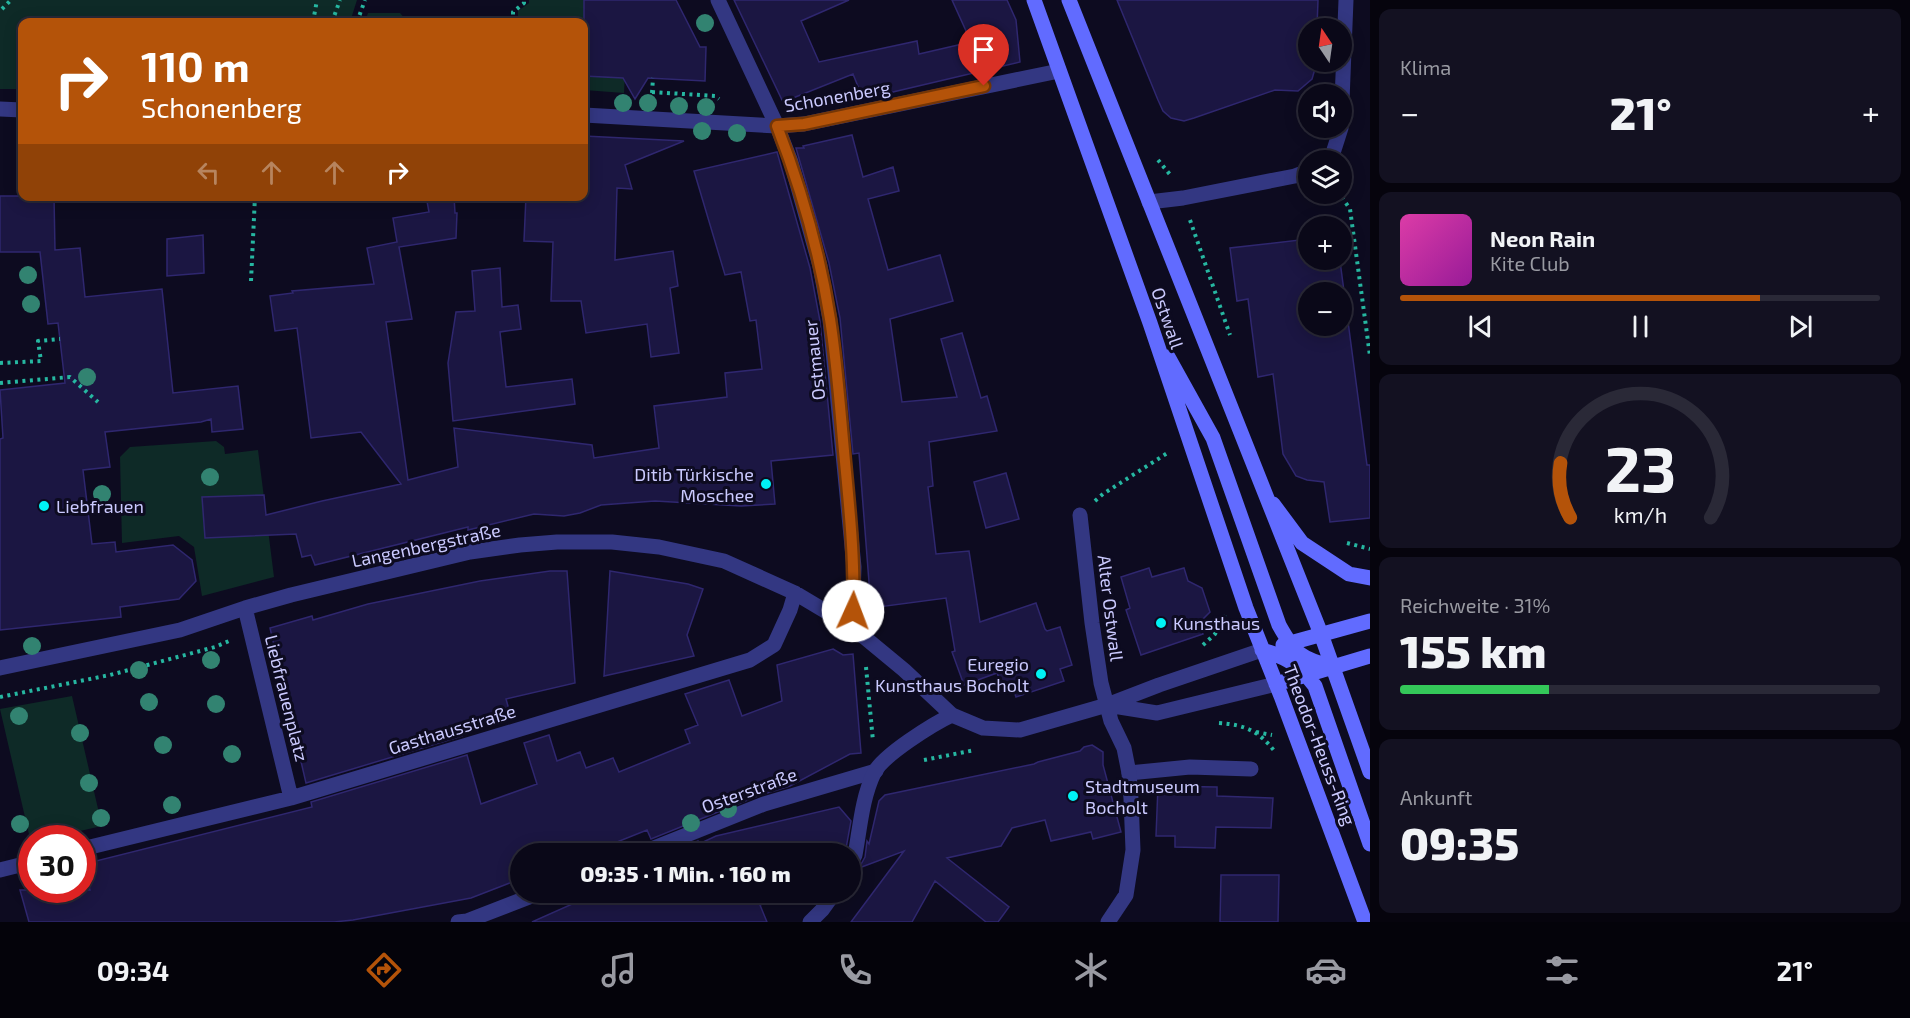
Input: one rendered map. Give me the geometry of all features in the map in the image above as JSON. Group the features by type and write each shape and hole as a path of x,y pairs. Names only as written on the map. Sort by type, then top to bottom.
{"main road":[{"name":"Ostwall","path":"1034,0 1150,322 1243,600 1262,650"},
{"name":"Ostwall","path":"1069,0 1321,634"},
{"path":"1150,322 1213,438 1279,625 1296,650 1310,661 1333,667"},
{"name":"Ostwall","path":"1261,487 1302,543 1349,574 1370,578"},
{"path":"1262,650 1370,621"},
{"name":"Theodor-Heuss-Ring","path":"1321,634 1370,772"},
{"path":"1262,650 1284,657 1306,675 1315,686 1370,844"},
{"name":"Theodor-Heuss-Ring","path":"1262,650 1365,922"},
{"path":"1276,684 1370,656"}],"street":[{"name":"Ostmauer","path":"718,0 777,126 791,162 820,266 830,320 854,567 852,627"},
{"path":"1343,84 1346,0"},
{"name":"Schonenberg","path":"588,115 777,126 804,124 1059,70"},
{"path":"0,109 18,110"},
{"path":"1149,202 1183,198 1298,175"},
{"name":"Alter Ostwall","path":"1080,514 1101,683 1112,721 1124,748 1129,772 1133,850 1126,895 1108,922"},
{"name":"Langenbergstraße","path":"0,668 180,630 245,608 470,552 557,542 612,542 659,547 724,561 795,593 852,627 904,670 952,715"},
{"name":"Gasthausstraße","path":"96,846 291,798 750,660 774,645 795,593"},
{"name":"Liebfrauenplatz","path":"245,608 291,798"},
{"path":"857,843 865,795 876,771 908,742 952,715 983,728 1020,730 1107,705 1262,650"},
{"path":"1107,705 1157,713 1276,684"},
{"path":"1129,772 1190,767 1251,769"},
{"name":"Osterstraße","path":"666,843 764,804 876,771"},
{"path":"0,870 18,866"},
{"path":"463,922 513,903"},
{"path":"810,922 827,903"}],"path":[{"path":"2,9 11,0"},
{"path":"315,18 317,0"},
{"path":"333,18 340,0"},
{"path":"358,18 365,0"},
{"path":"513,18 513,12 524,3 524,0"},
{"path":"652,78 652,92 715,96 723,103"},
{"path":"1157,158 1171,174 1183,198 1230,337"},
{"path":"251,281 255,201"},
{"path":"1347,204 1350,209 1370,356"},
{"path":"0,363 41,361 38,341 60,339"},
{"path":"0,383 70,378 98,402"},
{"path":"1080,514 1103,494 1169,452"},
{"path":"1338,540 1370,549"},
{"path":"0,698 110,675 215,647 250,632"},
{"path":"1254,732 1272,735"}],"green space":[{"path":"0,0 357,0 351,18 18,18 18,89 0,89"},
{"path":"529,0 595,0 625,73 624,93 588,90 588,18 518,18 518,11 529,3"},
{"path":"368,13 400,13 404,18 366,18"},
{"path":"216,441 224,447 225,454 258,450 274,577 202,596 194,547 179,536 122,543 120,457 130,447"},
{"path":"72,696 102,826 27,825 0,709"}],"building":[{"path":"584,0 676,0 700,47 706,47 705,81 648,78 635,99 623,78 588,76 588,18 584,18"},
{"path":"734,0 849,0 801,21 819,62 917,41 919,54 971,42 952,0 1007,0 1016,20 1020,62 863,99 853,74 783,102"},
{"path":"1117,0 1318,0 1317,18 1298,18 1298,72 1314,72 1312,79 1306,84 1298,84 1298,91 1275,90 1184,121 1171,118 1163,111"},
{"path":"852,135 863,177 893,167 899,191 868,199 888,270 940,255 953,301 890,319 902,402 957,397 941,339 962,333 981,398 987,396 997,431 929,442 933,486 928,487 936,554 969,551 980,622 1036,603 1047,631 1060,627 1072,665 1060,669 1064,681 1016,697 1012,685 1003,688 997,673 964,685 952,652 955,651 946,598 871,608 859,453 853,454 840,318 829,263 796,148 804,148 803,146"},
{"path":"588,136 684,141 625,165 632,189 617,188 615,260 673,251 678,286 670,288 679,353 651,357 647,324 586,333 581,301 551,301 553,242 524,241 526,201 588,201"},
{"path":"777,152 810,268 820,321 833,455 771,461 775,504 741,506 655,501 601,505 564,516 534,514 468,530 468,527 315,565 311,555 302,557 296,534 205,538 202,497 264,495 266,515 401,484 361,432 311,438 297,328 275,331 270,296 293,293 292,291 374,284 367,248 397,242 393,218 429,212 427,201 454,201 455,213 457,213 456,238 399,247 412,319 386,322 408,480 458,467 454,428 592,445 594,458 659,448 654,406 727,397 725,373 762,369 756,320 750,321 741,272 725,275 694,171"},
{"path":"0,196 18,196 18,201 54,201 55,250 80,248 85,297 162,289 173,393 238,386 243,429 212,432 211,419 105,432 110,467 83,470 92,544 115,542 116,552 173,545 192,560 196,581 179,599 120,607 121,617 0,630 0,439 3,438 0,390 65,383 58,323 48,324 40,252 0,252"},
{"path":"203,235 204,273 167,276 167,239"},
{"path":"1298,240 1298,270 1341,270 1343,282 1298,282 1298,336 1350,336 1367,465 1370,465 1370,518 1330,522 1324,482 1296,476 1283,454 1273,374 1258,377 1248,299 1237,301 1230,248"},
{"path":"500,268 502,307 518,305 521,329 500,332 506,387 572,379 575,404 453,421 448,363 456,312 475,311 472,271"},
{"path":"1006,473 1019,519 986,528 974,482"},
{"path":"1149,568 1152,577 1184,568 1188,581 1202,588 1210,612 1199,623 1203,634 1141,655 1126,610 1130,608 1121,577"},
{"path":"550,571 567,571 575,683 506,699 511,717 460,731 462,736 306,783 270,628 312,616 313,620 368,604 480,581"},
{"path":"610,571 688,584 703,589 687,635 694,656 604,676"},
{"path":"833,649 843,655 853,654 861,753 850,754 790,786 760,795 651,839 647,830 614,843 510,843 510,883 471,898 353,920 334,922 29,922 24,903 96,903 96,861 312,807 311,802 467,755 481,804 537,784 524,743 549,735 557,761 580,752 586,768 613,758 619,772 690,743 685,730 698,725 685,694 729,680 742,716 782,701 777,665"},
{"path":"1092,745 1103,752 1103,765 1121,832 1093,839 1091,832 1051,841 1045,820 1012,828 1001,846 947,858 1009,907 998,922 986,922 935,881 912,922 851,922 904,851 861,867 879,801 885,795 1034,764 1080,751"},
{"path":"1158,786 1217,787 1217,796 1273,798 1271,828 1216,827 1215,848 1175,847 1175,836 1156,836"},
{"path":"839,807 851,821 847,843 701,843 716,836"},
{"path":"1221,875 1279,875 1278,922 1220,922"},
{"path":"574,903 765,903 760,905 767,922 532,922"}],"place":[{"name":"Ditib Türkische Moschee","path":"766,484"},
{"name":"Liebfrauen","path":"44,506"},
{"name":"Kunsthaus","path":"1161,623"},
{"name":"Euregio Kunsthaus Bocholt","path":"1041,674"},
{"name":"Stadtmuseum Bocholt","path":"1073,796"}],"route":[{"path":"853,611 854,567 830,320 820,266 807,217 791,162 777,126 804,124 984,86"}]}
